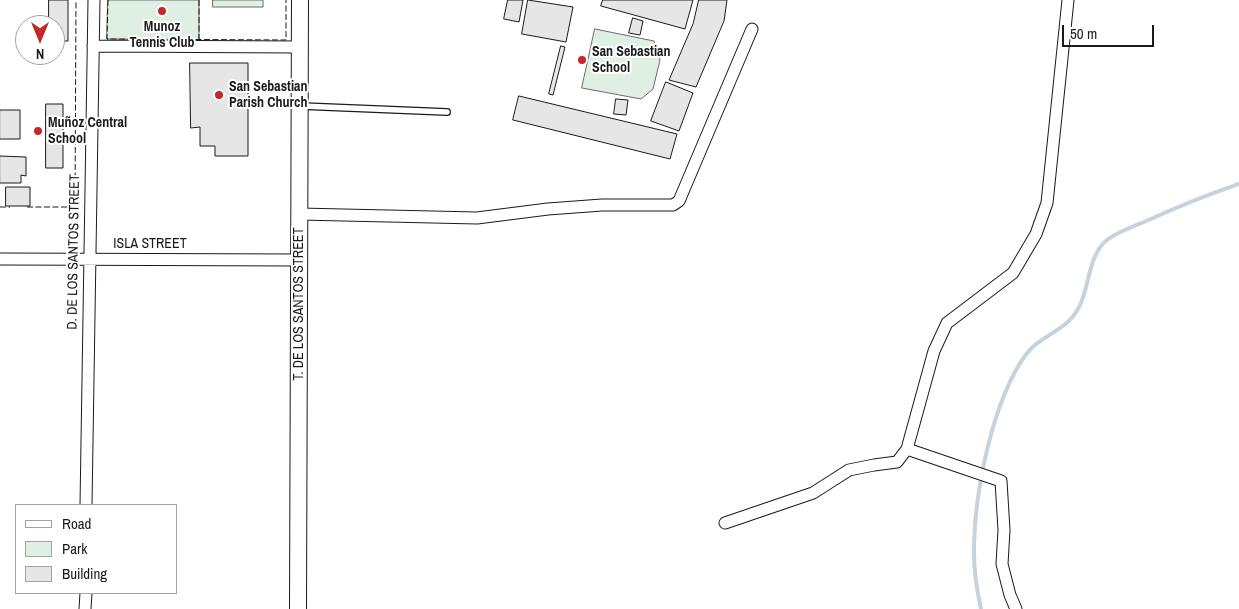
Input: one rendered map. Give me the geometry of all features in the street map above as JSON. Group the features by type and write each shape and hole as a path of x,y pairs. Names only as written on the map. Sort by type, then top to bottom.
{"main road":[{"name":"T. DE LOS SANTOS STREET","path":"298,609 300,0"}],"street":[{"name":"D. DE LOS SANTOS STREET","path":"86,504 94,0"},
{"path":"725,523 813,493 849,470 897,462 908,449 934,351 947,323 1013,273 1036,234 1047,203 1068,0"},
{"path":"299,214 477,218 548,209 602,205 673,205 679,201 752,30"},
{"path":"93,46 300,47"},
{"name":"ISLA STREET","path":"0,259 299,260"},
{"path":"908,449 1001,481 1004,530 1002,564 1010,595 1016,609"},
{"path":"85,609 86,594"}],"lane":[{"path":"299,106 446,112"}],"green space":[{"path":"108,0 199,0 199,40 107,39"},
{"path":"213,0 263,0 263,7 213,7"},
{"path":"595,29 654,41 660,60 653,89 641,99 582,88"}],"building":[{"path":"49,0 68,0 68,41 65,41 65,15 49,15"},
{"path":"508,0 523,0 519,22 504,19"},
{"path":"528,0 573,7 566,42 522,34"},
{"path":"603,0 693,0 685,29 601,6"},
{"path":"699,0 727,0 724,21 696,87 669,80 693,24"},
{"path":"633,18 643,21 640,35 629,33"},
{"path":"561,46 565,47 553,95 549,94"},
{"name":"San Sebastian Parish Church","path":"190,63 248,63 248,156 215,156 215,146 200,146 200,127 191,128"},
{"path":"666,82 693,93 679,131 651,121"},
{"path":"519,96 677,134 670,159 513,120"},
{"path":"616,99 628,100 626,115 614,114"},
{"path":"46,104 63,104 63,168 46,168"},
{"path":"0,110 20,110 20,139 0,139"},
{"path":"0,156 26,157 26,176 21,175 21,183 0,183"},
{"path":"6,187 30,187 30,206 6,206"}],"waterway":[{"path":"981,609 974,560 977,503 987,448 995,421 1004,396 1027,353 1039,341 1066,323 1078,309 1085,292 1092,264 1107,240 1120,232 1167,212 1239,184"}],"fence":[{"path":"27,207 75,207 76,0"},
{"path":"108,0 107,39 286,40 286,0"},
{"path":"199,0 199,40"},
{"path":"0,207 10,207"}],"place":[{"name":"Munoz Tennis Club","path":"162,11"},
{"name":"San Sebastian School","path":"582,60"},
{"name":"San Sebastian Parish Church","path":"219,95"},
{"name":"Muñoz Central School","path":"38,131"}]}
